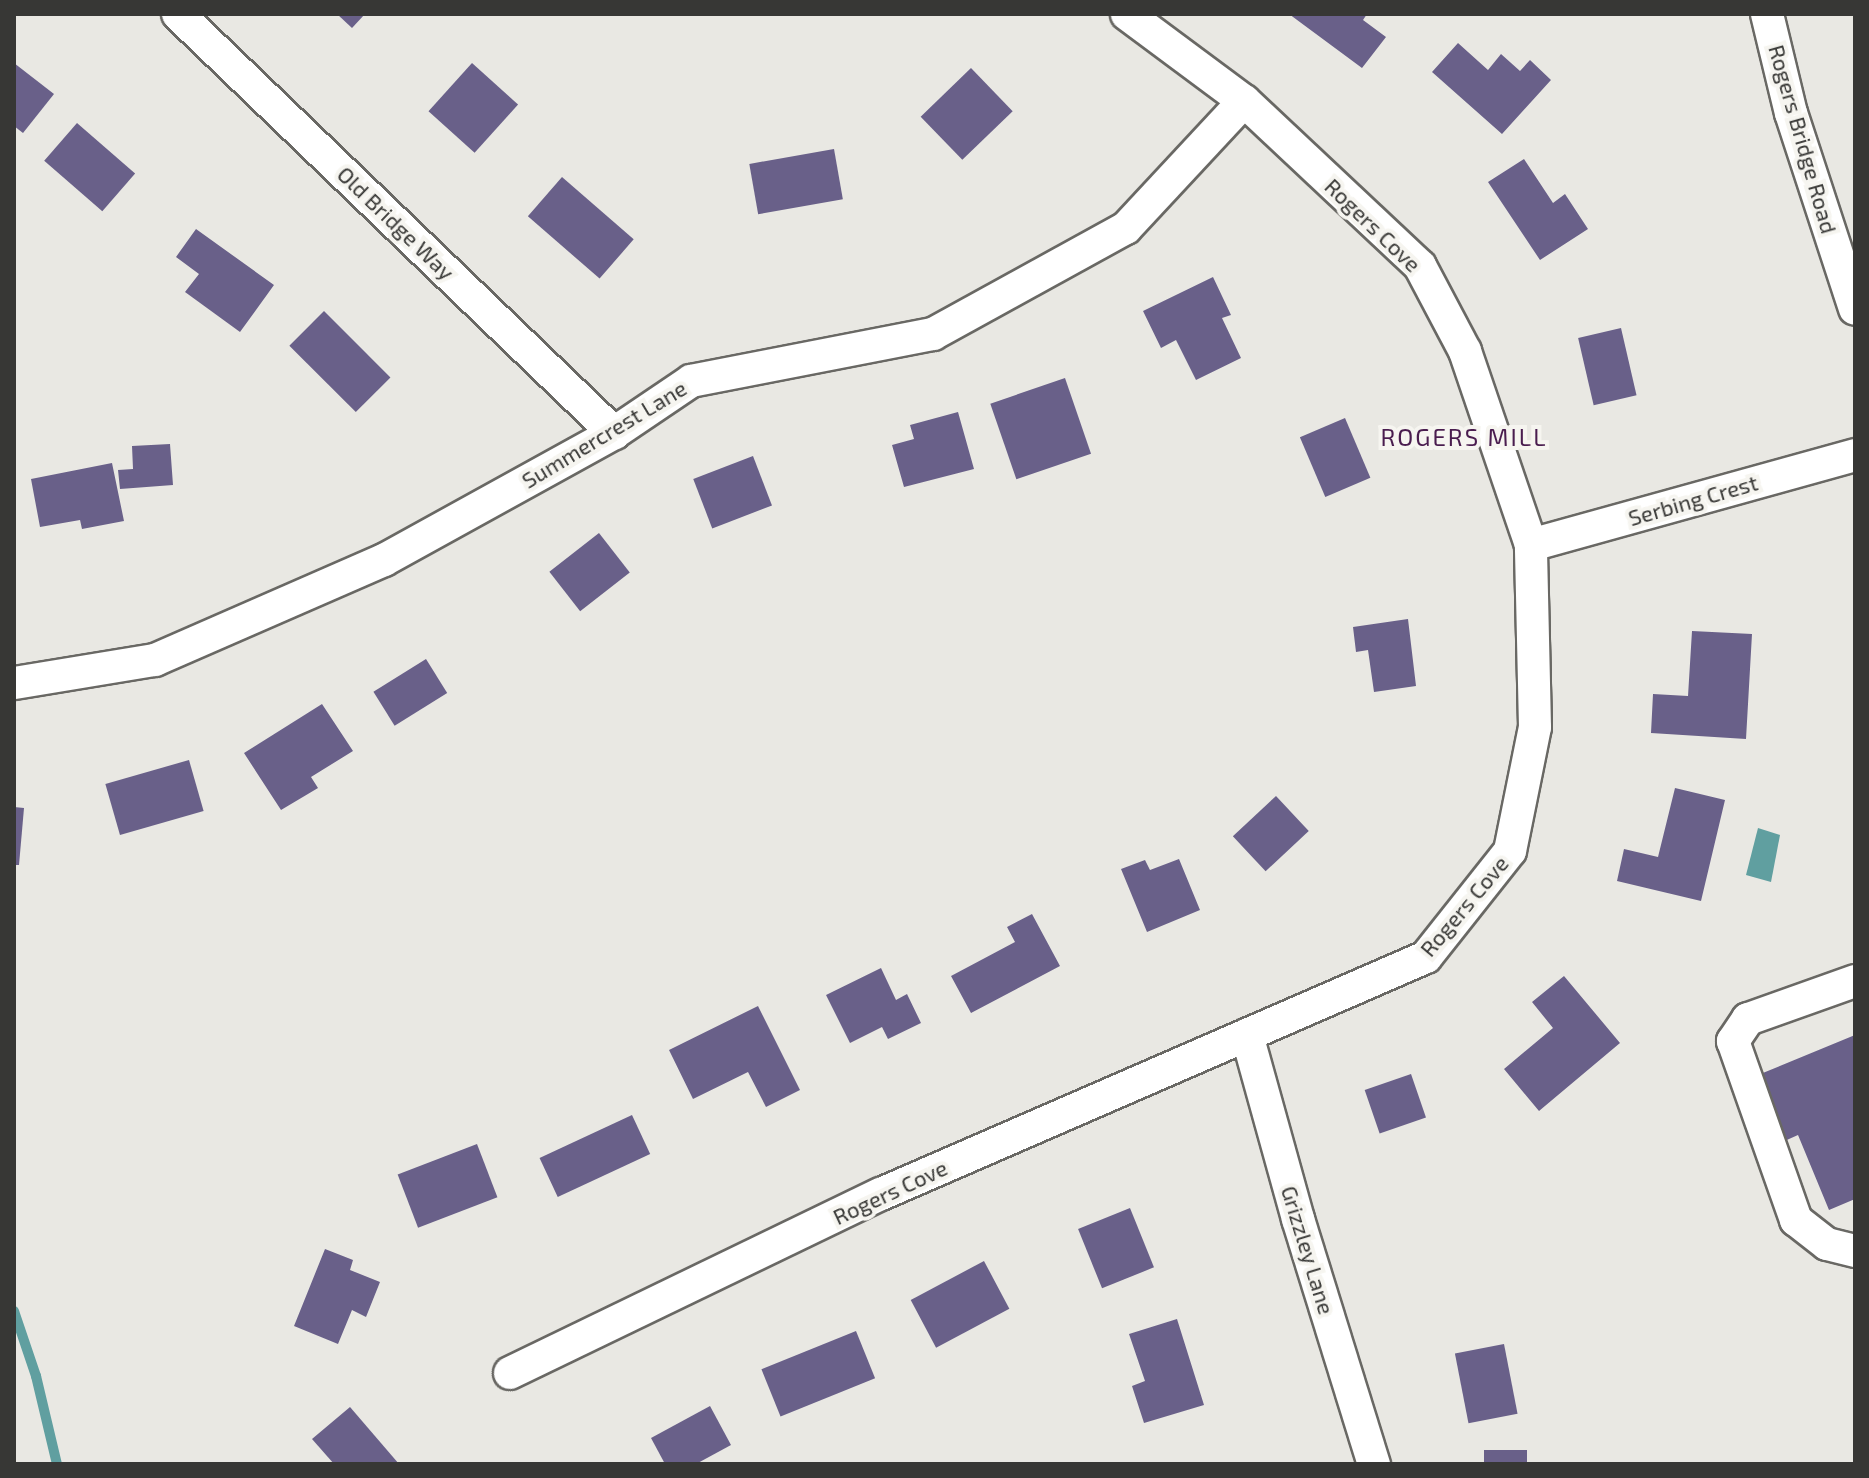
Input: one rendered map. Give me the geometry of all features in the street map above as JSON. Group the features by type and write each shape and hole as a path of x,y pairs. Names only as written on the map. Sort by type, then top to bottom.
{"street":[{"name":"Old Bridge Way","path":"178,14 614,433"},
{"name":"Rogers Cove","path":"510,1373 881,1194 1426,957 1510,851 1535,727 1531,545 1465,351 1420,266 1244,101 1127,14"},
{"name":"Rogers Bridge Road","path":"1767,14 1791,113 1855,309"},
{"name":"Summercrest Lane","path":"14,683 155,660 384,560 614,433 691,381 933,334 1126,228 1244,101"},
{"name":"Serbing Crest","path":"1531,545 1855,455"},
{"path":"1855,981 1748,1019 1733,1041 1796,1220 1827,1244 1855,1251"},
{"name":"Grizzley Lane","path":"1247,1035 1298,1219 1374,1464"}],"water":[{"path":"1758,828 1780,835 1771,882 1746,875"}],"building":[{"path":"337,14 365,14 352,28"},
{"path":"1289,14 1367,14 1363,20 1386,37 1362,68"},
{"path":"1458,43 1488,70 1501,54 1520,71 1530,60 1551,80 1502,134 1432,72"},
{"path":"14,63 54,94 23,133 14,126"},
{"path":"472,63 518,104 475,153 429,111"},
{"path":"971,68 1013,111 962,160 921,117"},
{"path":"77,123 135,174 102,211 44,161"},
{"path":"834,149 843,199 758,214 749,164"},
{"path":"1524,159 1553,203 1565,194 1588,229 1540,260 1488,182"},
{"path":"562,177 634,239 600,279 528,216"},
{"path":"196,229 274,285 240,332 185,292 199,274 176,257"},
{"path":"1213,277 1231,315 1222,318 1241,358 1196,380 1176,340 1161,348 1143,311"},
{"path":"324,311 390,377 356,412 289,346"},
{"path":"1621,328 1637,395 1594,405 1578,338"},
{"path":"1065,378 1091,454 1016,479 990,404"},
{"path":"958,412 974,469 904,487 892,445 914,439 910,425"},
{"path":"1345,418 1370,478 1325,497 1300,437"},
{"path":"170,444 173,485 120,489 118,470 133,469 132,446"},
{"path":"753,456 772,505 712,528 693,479"},
{"path":"112,463 124,521 82,529 80,520 40,527 31,479"},
{"path":"599,533 630,572 580,611 549,572"},
{"path":"1408,619 1416,686 1374,692 1368,650 1356,652 1353,627"},
{"path":"1692,631 1752,634 1746,739 1651,733 1653,694 1688,696"},
{"path":"426,659 447,693 395,726 373,692"},
{"path":"322,704 353,751 311,777 318,788 281,810 244,753"},
{"path":"189,760 204,811 120,835 105,784"},
{"path":"1675,788 1725,800 1701,901 1617,881 1624,849 1658,857"},
{"path":"1276,796 1309,831 1266,871 1233,836"},
{"path":"14,807 24,808 19,865 14,865"},
{"path":"1179,859 1200,910 1147,932 1121,869 1145,860 1150,870"},
{"path":"1032,914 1060,966 971,1013 951,976 1015,942 1007,927"},
{"path":"881,968 896,1000 907,994 921,1023 888,1039 882,1027 850,1043 826,995"},
{"path":"1564,976 1620,1043 1539,1111 1504,1069 1553,1028 1532,1002"},
{"path":"758,1006 800,1090 766,1107 748,1072 693,1099 669,1050"},
{"path":"1855,1035 1855,1199 1829,1210 1798,1135 1780,1143 1753,1077"},
{"path":"1411,1074 1426,1117 1380,1133 1365,1090"},
{"path":"632,1115 650,1154 558,1197 540,1158"},
{"path":"477,1144 497,1197 418,1228 398,1174"},
{"path":"1130,1208 1154,1267 1102,1288 1078,1229"},
{"path":"325,1249 353,1260 350,1270 380,1282 366,1317 352,1310 338,1344 294,1326"},
{"path":"984,1261 1009,1309 936,1348 911,1300"},
{"path":"1177,1319 1204,1405 1144,1423 1132,1386 1145,1381 1129,1334"},
{"path":"856,1331 875,1378 781,1416 761,1369"},
{"path":"1504,1344 1518,1414 1468,1423 1455,1354"},
{"path":"710,1406 731,1445 696,1464 665,1464 651,1438"},
{"path":"350,1407 399,1464 334,1464 312,1439"},
{"path":"1484,1450 1527,1450 1527,1464 1484,1464"}],"waterway":[{"path":"14,1311 36,1376 57,1464"}],"district":[{"name":"ROGERS MILL","path":"1464,437"}]}
